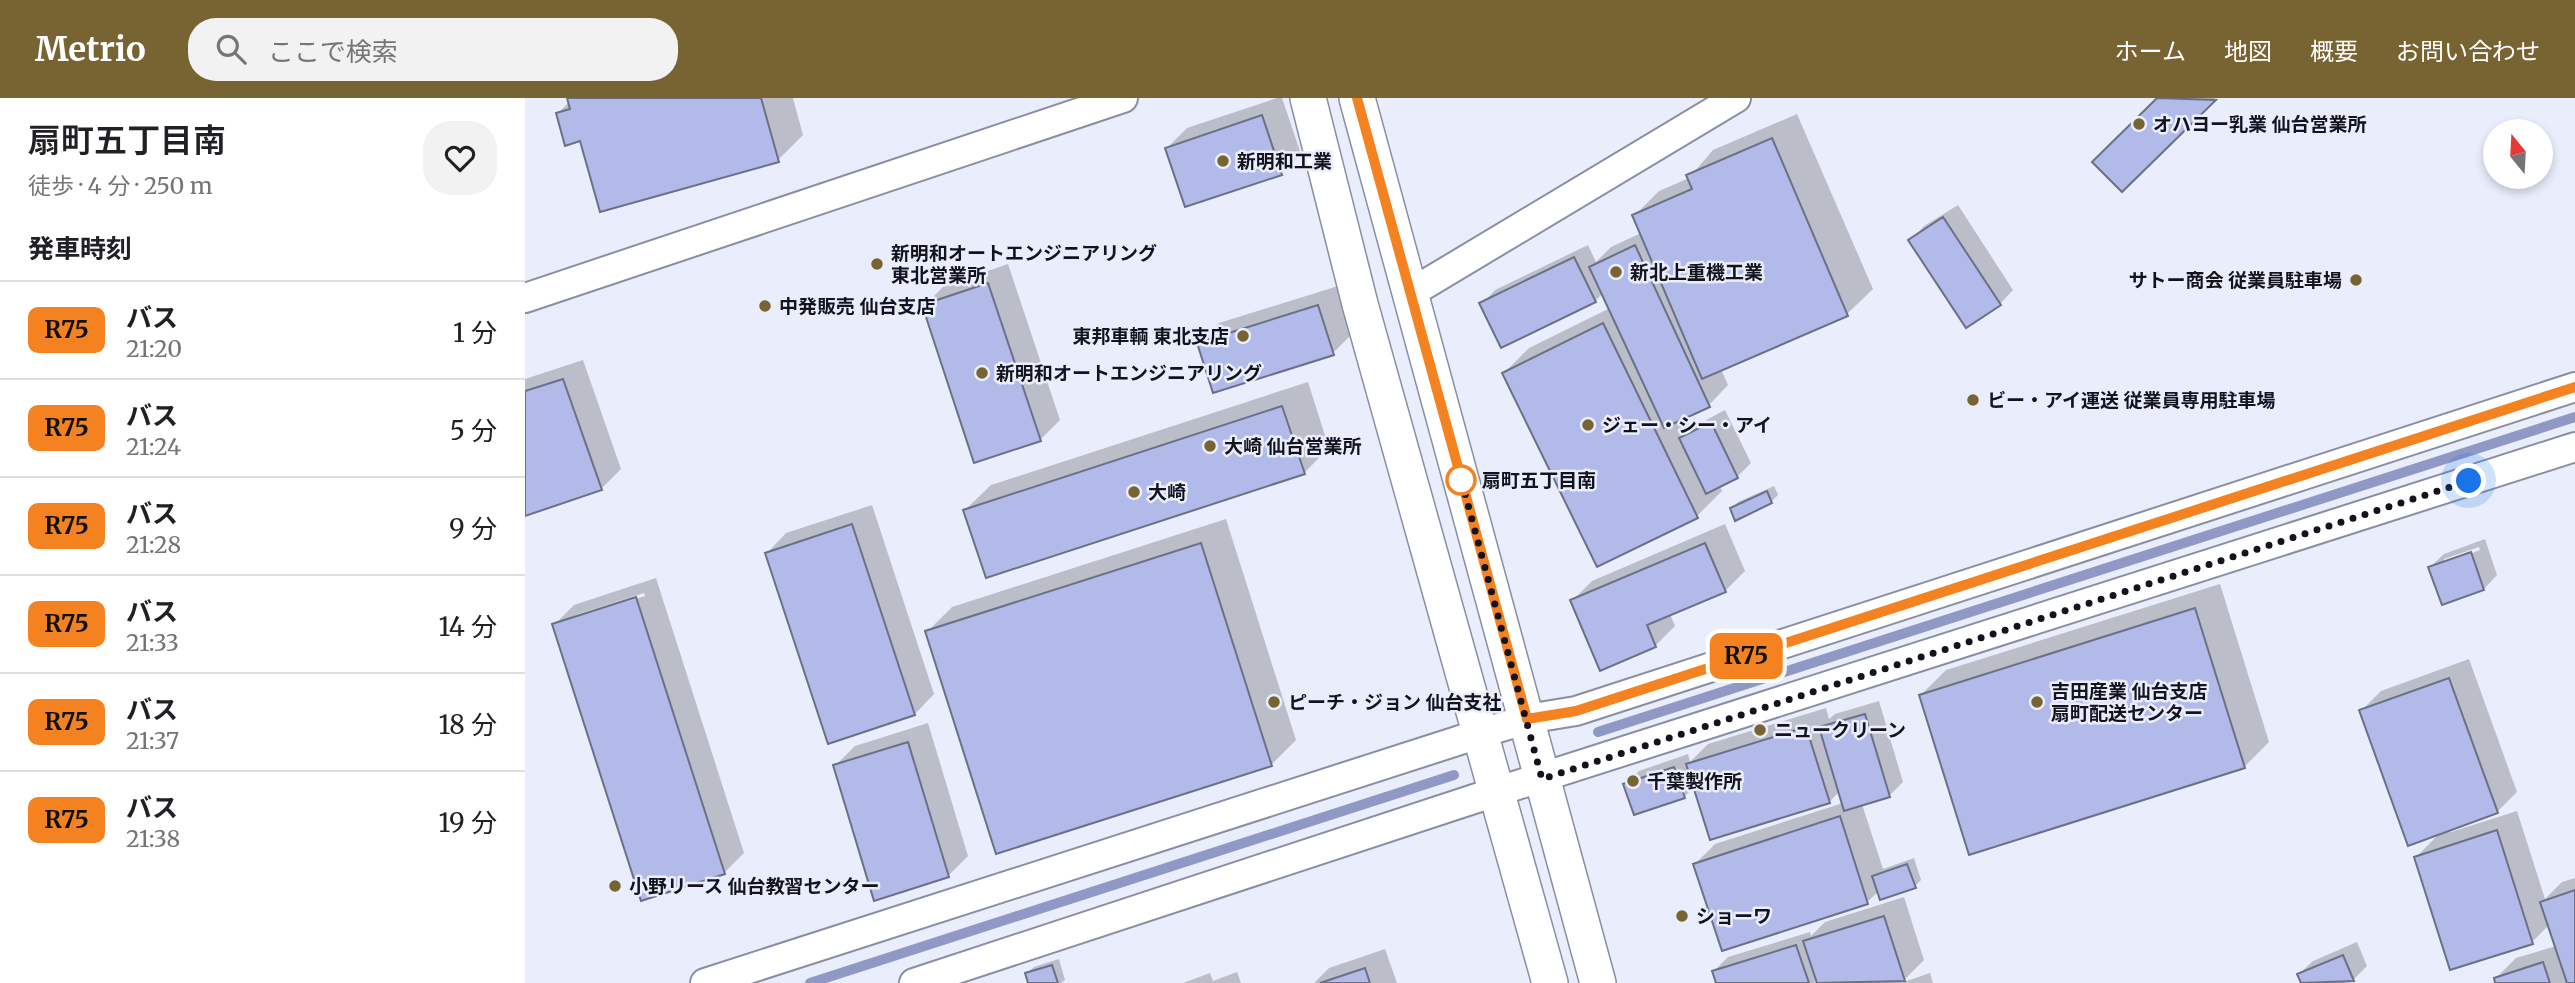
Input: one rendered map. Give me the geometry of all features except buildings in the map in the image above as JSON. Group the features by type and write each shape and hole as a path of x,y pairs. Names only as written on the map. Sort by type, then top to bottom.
{"street":[{"path":"525,298 1123,98"},
{"path":"1308,98 1360,304 1499,792 1550,983"},
{"path":"1357,98 1598,983"},
{"path":"1409,294 1736,98"},
{"path":"705,983 1482,733 1527,719 1576,711 2575,387"},
{"path":"914,983 1499,792 2575,447"}],"waterway":[{"path":"1598,732 2575,417"},
{"path":"810,983 1454,775"}],"bus line":[{"name":"R75","path":"1357,98 1527,719 1576,711 2575,387"}],"place":[{"name":"オハヨー乳業 仙台営業所","path":"2139,124"},
{"name":"新明和工業","path":"1223,161"},
{"name":"新明和オートエンジニアリング 東北営業所","path":"877,264"},
{"name":"新北上重機工業","path":"1616,272"},
{"name":"サトー商会 従業員駐車場","path":"2356,280"},
{"name":"中発販売 仙台支店","path":"765,306"},
{"name":"東邦車輌 東北支店","path":"1243,336"},
{"name":"新明和オートエンジニアリング","path":"982,373"},
{"name":"ビー・アイ運送 従業員専用駐車場","path":"1973,400"},
{"name":"ジェー・シー・アイ","path":"1588,425"},
{"name":"大崎 仙台営業所","path":"1210,446"},
{"name":"扇町五丁目南","path":"1461,480"},
{"name":"大崎","path":"1134,492"},
{"name":"ピーチ・ジョン 仙台支社","path":"1274,702"},
{"name":"吉田産業 仙台支店 扇町配送センター","path":"2037,702"},
{"name":"ニュークリーン","path":"1760,730"},
{"name":"千葉製作所","path":"1633,781"},
{"name":"小野リース 仙台教習センター","path":"615,886"},
{"name":"ショーワ","path":"1682,916"}],"route":[{"path":"1461,480 1460,475 1542,779 2469,481"}]}
